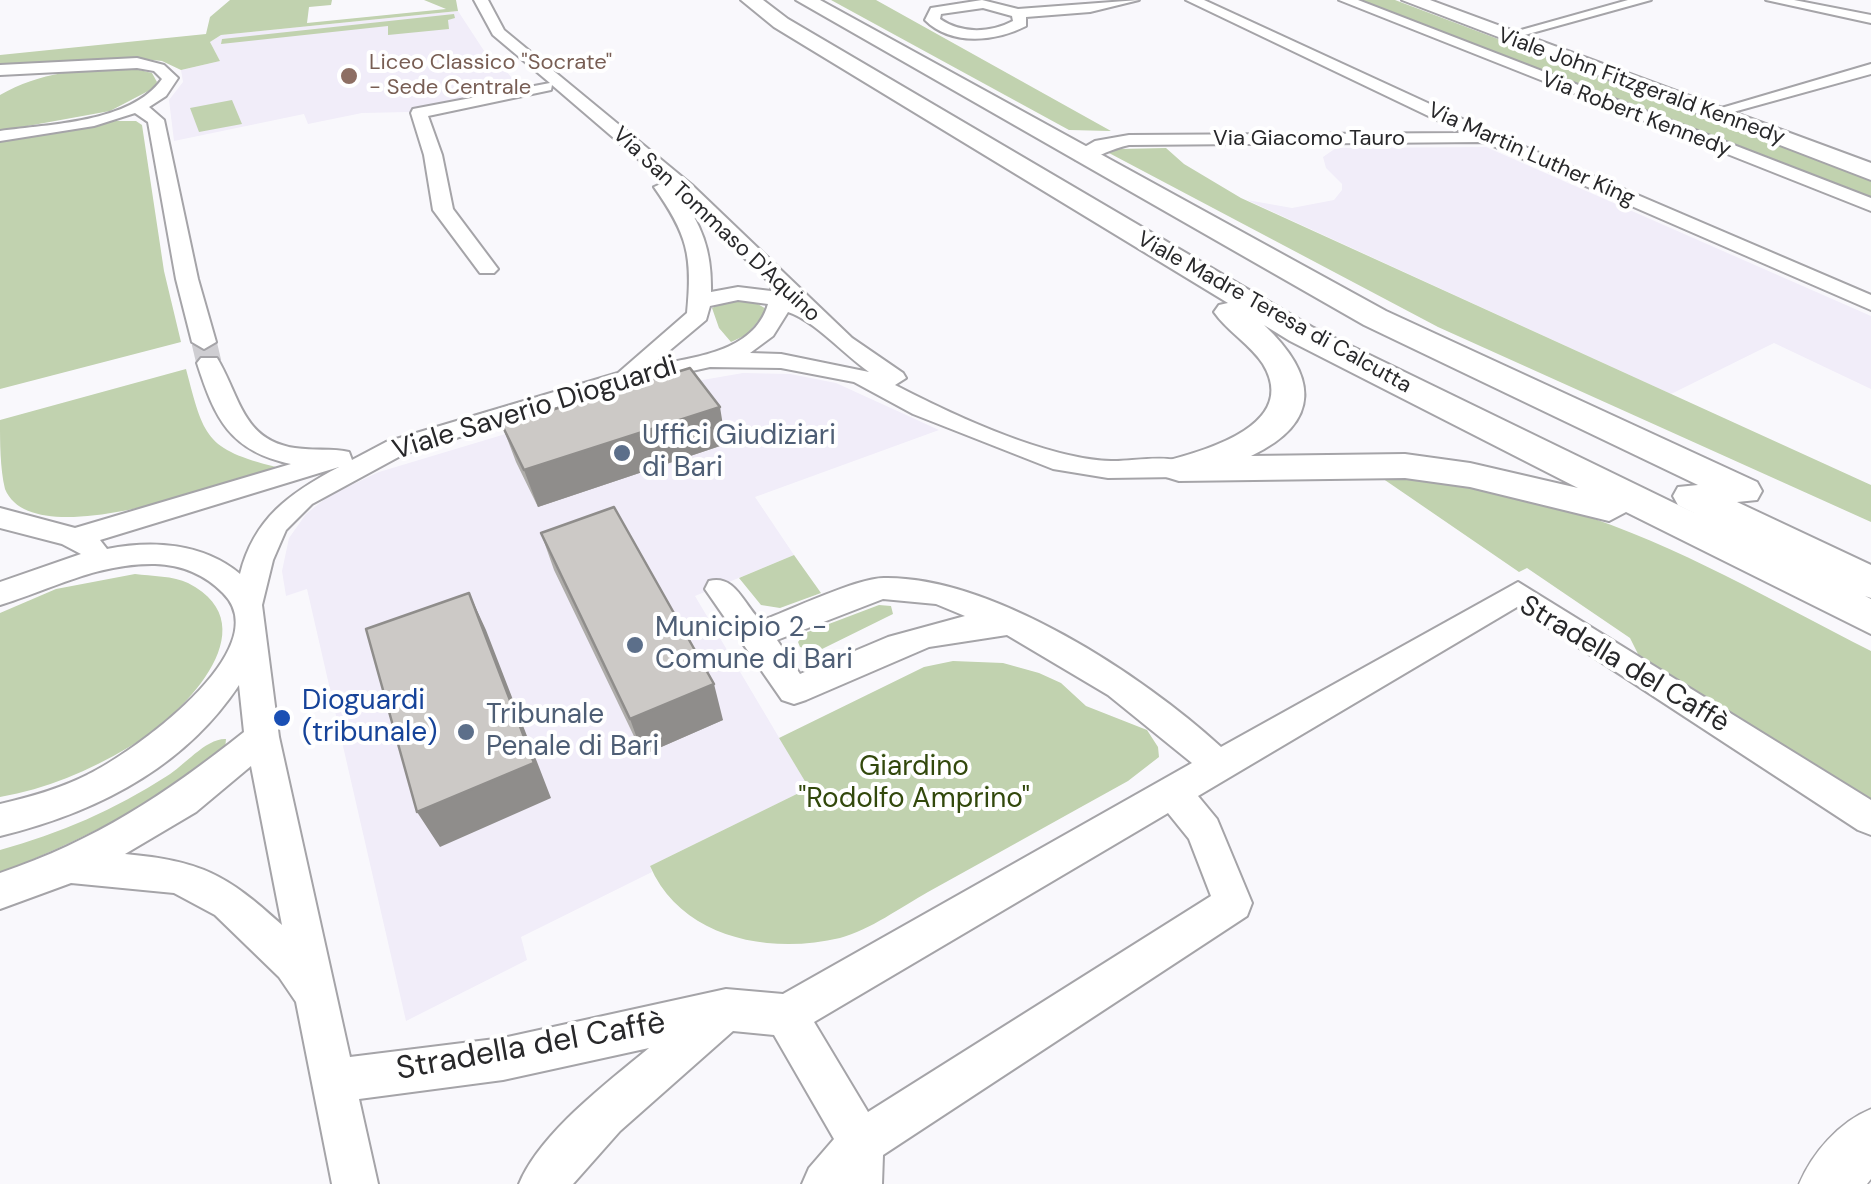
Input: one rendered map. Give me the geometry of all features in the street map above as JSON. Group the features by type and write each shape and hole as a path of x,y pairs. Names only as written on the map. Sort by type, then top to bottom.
{"main road":[{"name":"Viale Madre Teresa di Calcutta","path":"751,0 781,23 1172,258 1344,356 1871,618"},
{"name":"Viale Madre Teresa di Calcutta","path":"779,0 1307,308 1425,370 1871,585"},
{"name":"Viale Madre Teresa di Calcutta","path":"806,0 1390,325 1871,550"},
{"name":"Viale John Fitzgerald Kennedy","path":"1412,0 1871,161"},
{"name":"Viale John Fitzgerald Kennedy","path":"1436,0 1871,172"},
{"name":"Viale Saverio Dioguardi","path":"1172,258 1260,336 1277,356 1292,391 1290,406 1269,432 1234,451 1179,469"},
{"name":"Viale Saverio Dioguardi","path":"1179,469 1406,466 1470,474 1692,529"},
{"path":"1826,595 1871,585"}],"street":[{"name":"Via San Tommaso D'Aquino","path":"469,0 486,35 664,189 694,232 704,262 698,308"},
{"name":"Via San Tommaso D'Aquino","path":"482,0 498,32 685,190 761,265 782,293 870,362 972,428"},
{"path":"1018,13 1022,20 1016,26 980,34 954,32 932,20 936,12 968,4 993,4 1018,13 1090,8 1132,0"},
{"name":"Via Martin Luther King","path":"1193,0 1489,138 1871,303"},
{"name":"Via Robert Kennedy","path":"1346,0 1871,206"},
{"path":"1514,34 1644,0"},
{"path":"1773,0 1849,6 1871,20"},
{"path":"0,70 137,63 167,72 168,85 136,106 94,120 0,136"},
{"path":"0,88 64,68"},
{"path":"1726,109 1871,69"},
{"path":"487,268 443,210 433,154 419,113 545,87"},
{"path":"136,106 156,120 187,279 221,404 233,426 246,437 297,458 340,458 395,448"},
{"name":"Via Giacomo Tauro","path":"1042,134 1130,140 1489,138"},
{"name":"Via Giacomo Tauro","path":"1082,156 1101,145 1130,140"},
{"path":"704,262 713,281 734,284 756,276 761,265"},
{"path":"1841,290 1871,276"},
{"path":"620,380 698,308 725,293 782,293 776,319 759,340 715,360 698,308"},
{"name":"Viale Saverio Dioguardi","path":"80,536 299,484 395,448 620,380 715,360 832,368 862,377 922,409 1026,452 1078,467 1139,472 1179,469"},
{"name":"Viale Saverio Dioguardi","path":"250,640 248,603 258,560 274,525 299,484 340,458"},
{"path":"0,516 34,530 80,536 102,558"},
{"path":"0,594 67,566 146,554 187,559 214,569 230,580 248,603"},
{"path":"897,588 914,603 915,622 900,643"},
{"path":"757,635 865,593 897,588 940,594 1011,623 1137,696 1176,725 1217,765"},
{"path":"720,589 794,691 900,643 943,629 1011,623"},
{"name":"Stradella del Caffè","path":"334,1081 503,1059 726,1010 786,1014 1518,593 1871,819"},
{"path":"250,640 262,737 355,1184"},
{"path":"0,820 42,811 83,793 122,773 178,734 224,686 250,640"},
{"path":"0,891 72,866 184,800 262,737"},
{"path":"826,1184 1232,903 1226,878 1204,830 1172,792"},
{"path":"72,866 179,876 229,902 293,963 316,995"},
{"name":"Stradella del Caffè","path":"542,1184 604,1115 726,1010"},
{"path":"786,1014 860,1163"},
{"path":"1828,1184 1871,1136"}],"shaded area":[{"name":"Liceo Classico \"Socrate\" - Sede Centrale","path":"458,11 490,60 497,60 521,89 410,112 362,113 308,124 304,114 174,141 169,100 183,82 181,70 220,61 210,42 221,35"},
{"path":"1486,147 1871,316 1871,389 1774,343 1671,394 1247,200 1292,208 1334,200 1342,184 1326,168 1323,157 1336,148"},
{"path":"743,373 790,374 836,383 939,430 755,497 794,555 695,596 809,788 650,866 652,872 521,937 527,960 406,1021 307,589 286,596 282,571 289,538 306,514 330,495 379,472 662,387"}],"green space":[{"path":"230,0 332,0 331,5 309,7 307,23 446,9 424,0 456,0 458,11 221,35 210,42 220,61 181,70 162,61 133,58 53,65 0,64 0,55 206,34 210,17"},
{"path":"831,0 876,0 1111,131 1069,130"},
{"path":"1359,0 1395,0 1871,180 1871,198"},
{"path":"454,14 455,18 448,20 449,29 388,35 388,26 221,44 222,39"},
{"path":"127,67 152,73 157,82 154,88 110,111 0,131 0,95 15,87 62,73"},
{"path":"232,100 242,124 199,132 190,108"},
{"path":"115,121 136,121 142,125 164,271 181,342 0,389 0,141"},
{"path":"1166,148 1184,164 1241,198 1871,485 1871,522 1438,327 1109,153 1119,149"},
{"path":"734,298 751,300 768,310 746,335 731,342 719,328 712,308"},
{"path":"186,369 211,437 235,454 276,467 176,498 90,516 52,516 23,508 5,489 0,420"},
{"path":"1379,476 1502,493 1613,525 1725,576 1871,651 1871,810 1645,668 1630,638 1527,568 1519,572"},
{"path":"794,555 821,593 780,608 761,605 739,578"},
{"path":"135,574 188,583 212,602 222,623 220,647 209,671 171,716 129,747 67,778 0,797 0,613 56,589"},
{"path":"879,605 891,606 893,614 818,651 800,647 798,642 805,633"},
{"name":"Giardino \"Rodolfo Amprino\"","path":"953,661 1003,663 1061,683 1086,706 1147,730 1158,747 1159,757 1128,781 874,924 840,938 785,944 730,935 683,910 664,890 650,866 809,788 779,738 924,667"},
{"path":"226,739 225,750 145,804 89,834 0,873 0,850 107,810 167,776 211,743"}],"building":[{"path":"690,368 720,407 524,470 502,425"},
{"name":"Municipio 2 - Comune di Bari","path":"614,507 714,684 630,719 541,533"},
{"name":"Tribunale Penale di Bari","path":"469,593 534,763 417,812 366,629"}],"tunnel":[{"path":"204,342 209,363"}],"place":[{"name":"Liceo Classico \"Socrate\" - Sede Centrale","path":"349,76"},
{"name":"Uffici Giudiziari di Bari","path":"622,453"},
{"name":"Municipio 2 - Comune di Bari","path":"635,645"},
{"name":"Dioguardi (tribunale)","path":"282,718"},
{"name":"Tribunale Penale di Bari","path":"466,732"}]}
